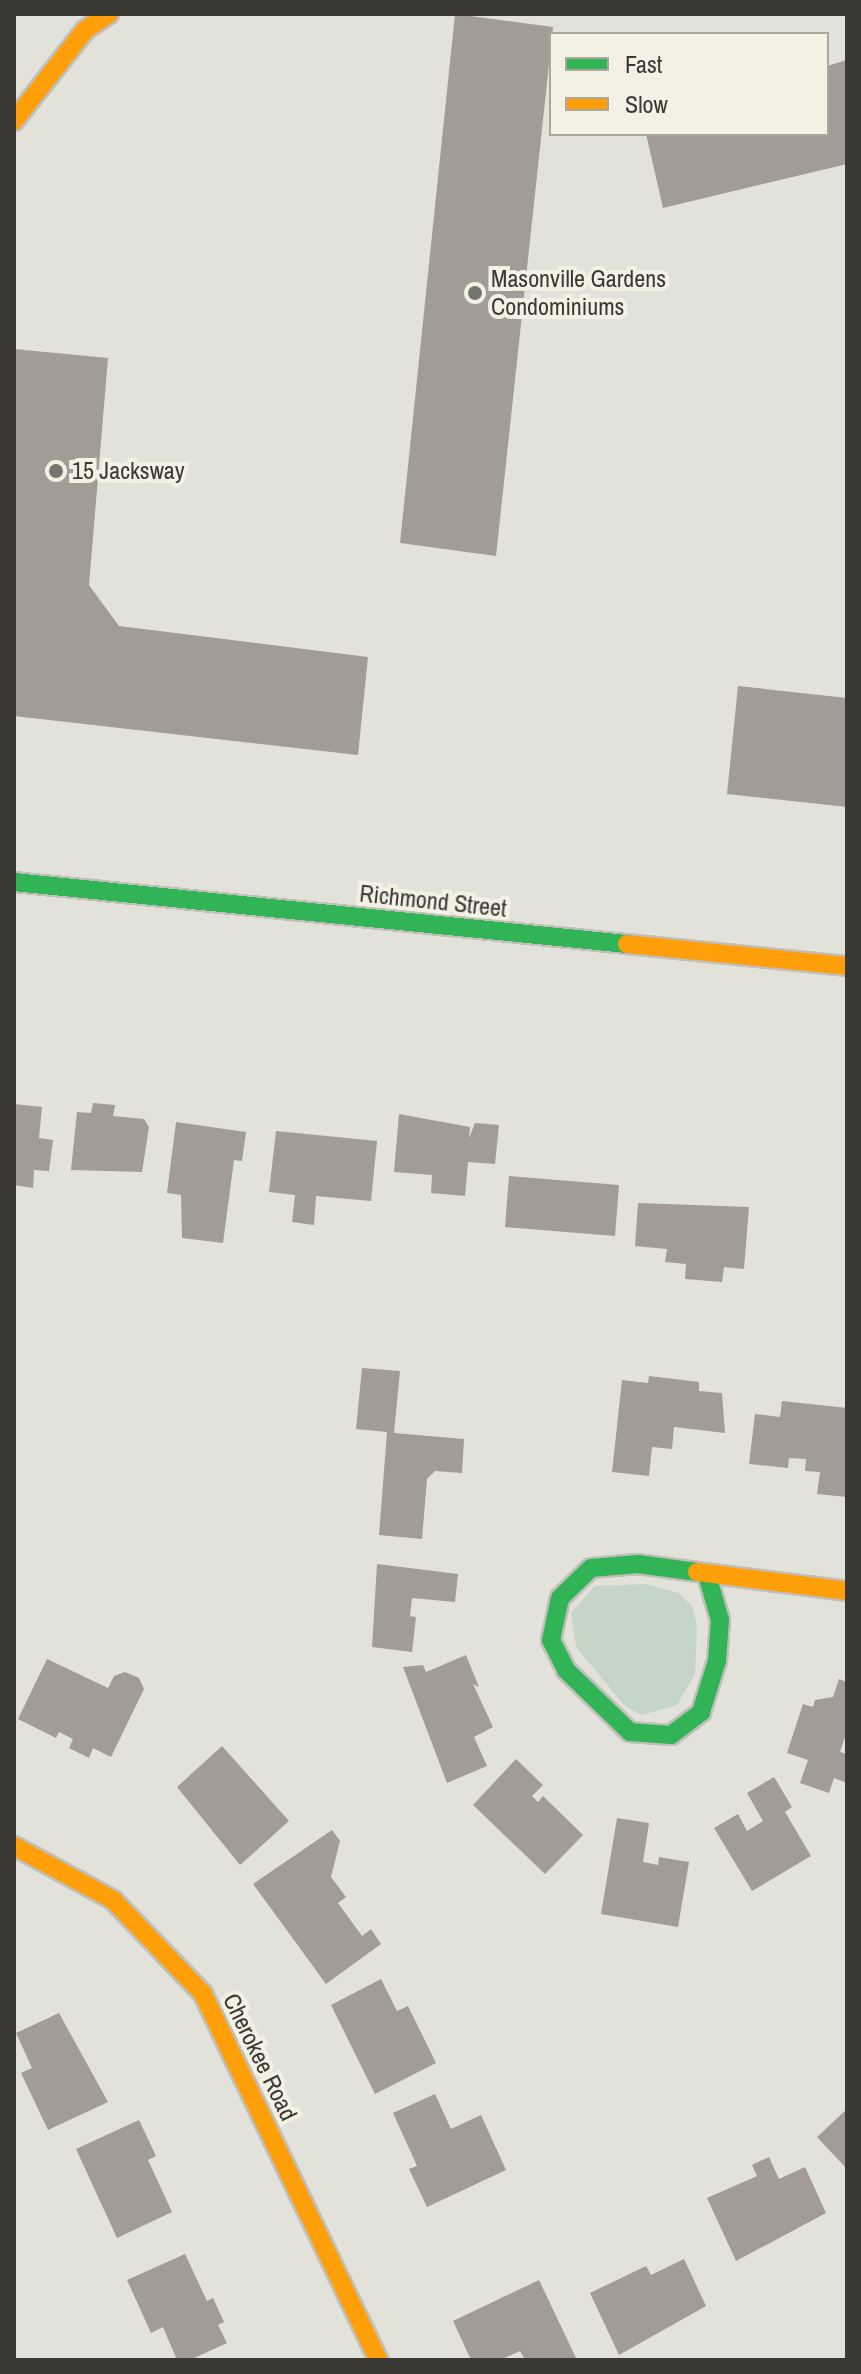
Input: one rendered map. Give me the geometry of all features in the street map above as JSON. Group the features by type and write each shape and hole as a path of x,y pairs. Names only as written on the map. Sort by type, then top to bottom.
{"street":[{"path":"14,121 85,30 109,14"},
{"name":"Richmond Street","path":"14,882 847,966"},
{"path":"707,1575 720,1620 717,1661 701,1712 671,1735 630,1732 566,1670 551,1640 560,1598 591,1568 616,1563 847,1591"},
{"name":"Cherokee Road","path":"14,1846 113,1900 203,1994 378,2360"}],"green space":[{"path":"647,1584 678,1593 692,1606 697,1626 695,1674 677,1705 642,1715 625,1706 576,1647 571,1613 595,1586"}],"building":[{"name":"Masonville Gardens Condominiums","path":"455,14 553,27 552,32 549,32 549,64 496,556 400,543"},
{"path":"847,60 847,164 663,208 646,136 829,136 829,65"},
{"name":"15 Jacksway","path":"14,349 108,358 89,585 119,626 368,657 358,755 14,716"},
{"path":"738,686 847,698 847,807 727,794"},
{"path":"93,1103 115,1105 113,1116 144,1119 149,1127 142,1172 71,1170 77,1112 91,1113"},
{"path":"14,1104 42,1107 39,1138 53,1140 49,1171 34,1170 33,1188 14,1185"},
{"path":"399,1114 470,1127 469,1138 475,1123 499,1125 495,1164 468,1162 465,1196 431,1193 432,1175 394,1172"},
{"path":"176,1122 246,1132 242,1161 234,1160 223,1243 182,1238 181,1195 167,1193"},
{"path":"276,1131 377,1141 371,1201 316,1196 314,1225 292,1222 295,1195 269,1192"},
{"path":"509,1176 619,1185 615,1236 505,1227"},
{"path":"638,1203 749,1207 744,1269 724,1267 722,1282 685,1279 686,1264 665,1262 667,1249 635,1246"},
{"path":"362,1368 400,1371 394,1433 464,1439 462,1473 435,1471 427,1479 422,1539 379,1535 387,1432 356,1429"},
{"path":"649,1376 699,1382 699,1391 722,1393 725,1433 674,1427 672,1449 652,1447 649,1476 612,1472 622,1380 648,1383"},
{"path":"782,1401 847,1408 847,1497 817,1494 820,1472 805,1471 806,1459 789,1458 788,1468 749,1464 755,1414 780,1417"},
{"path":"377,1564 458,1574 455,1602 412,1598 410,1616 416,1617 412,1652 372,1647"},
{"path":"466,1655 479,1687 473,1684 493,1727 474,1737 487,1766 447,1783 403,1667 423,1665 426,1672"},
{"path":"47,1659 108,1688 114,1676 125,1672 139,1678 144,1689 111,1757 93,1748 89,1758 69,1748 73,1739 59,1732 56,1738 18,1719"},
{"path":"839,1679 847,1682 847,1731 840,1752 847,1754 847,1783 834,1778 829,1793 800,1783 808,1760 787,1753 803,1704 813,1707 815,1700 833,1697"},
{"path":"222,1746 289,1821 240,1865 177,1787"},
{"path":"516,1759 543,1785 532,1796 538,1802 543,1796 583,1835 545,1874 473,1805"},
{"path":"774,1777 792,1807 785,1812 811,1856 752,1891 714,1828 738,1814 747,1831 763,1821 747,1793"},
{"path":"617,1818 649,1823 643,1862 658,1865 659,1857 689,1862 678,1927 601,1914"},
{"path":"332,1830 340,1841 331,1877 346,1897 338,1903 362,1936 371,1929 381,1944 326,1984 253,1884"},
{"path":"381,1979 397,2011 408,2006 436,2063 375,2094 331,2005"},
{"path":"59,2013 108,2102 48,2130 21,2073 32,2068 16,2033"},
{"path":"435,2094 451,2129 481,2115 506,2170 427,2207 409,2169 417,2166 393,2113"},
{"path":"847,2109 847,2169 817,2137"},
{"path":"139,2120 156,2156 148,2160 172,2212 117,2238 76,2149"},
{"path":"769,2157 779,2179 805,2167 826,2213 736,2261 707,2198 757,2176 752,2165"},
{"path":"185,2254 207,2301 213,2298 224,2322 218,2325 227,2343 190,2360 177,2360 163,2327 151,2333 127,2280"},
{"path":"684,2259 706,2306 619,2355 590,2293 646,2266 651,2275"},
{"path":"539,2280 577,2360 525,2360 520,2351 500,2360 471,2360 453,2321"}],"traffic: fast":[{"path":"14,882 627,944"},
{"path":"697,1572 638,1564 591,1568 560,1598 551,1640 566,1670 630,1732 671,1735 701,1712 717,1661 720,1620 707,1575"}],"traffic: slow":[{"path":"14,121 85,30 109,14"},
{"path":"627,944 847,966"},
{"path":"697,1572 847,1591"},
{"path":"14,1846 113,1900 203,1994 378,2360"}],"place":[{"name":"Masonville Gardens Condominiums","path":"475,293"},
{"name":"15 Jacksway","path":"56,471"}]}
